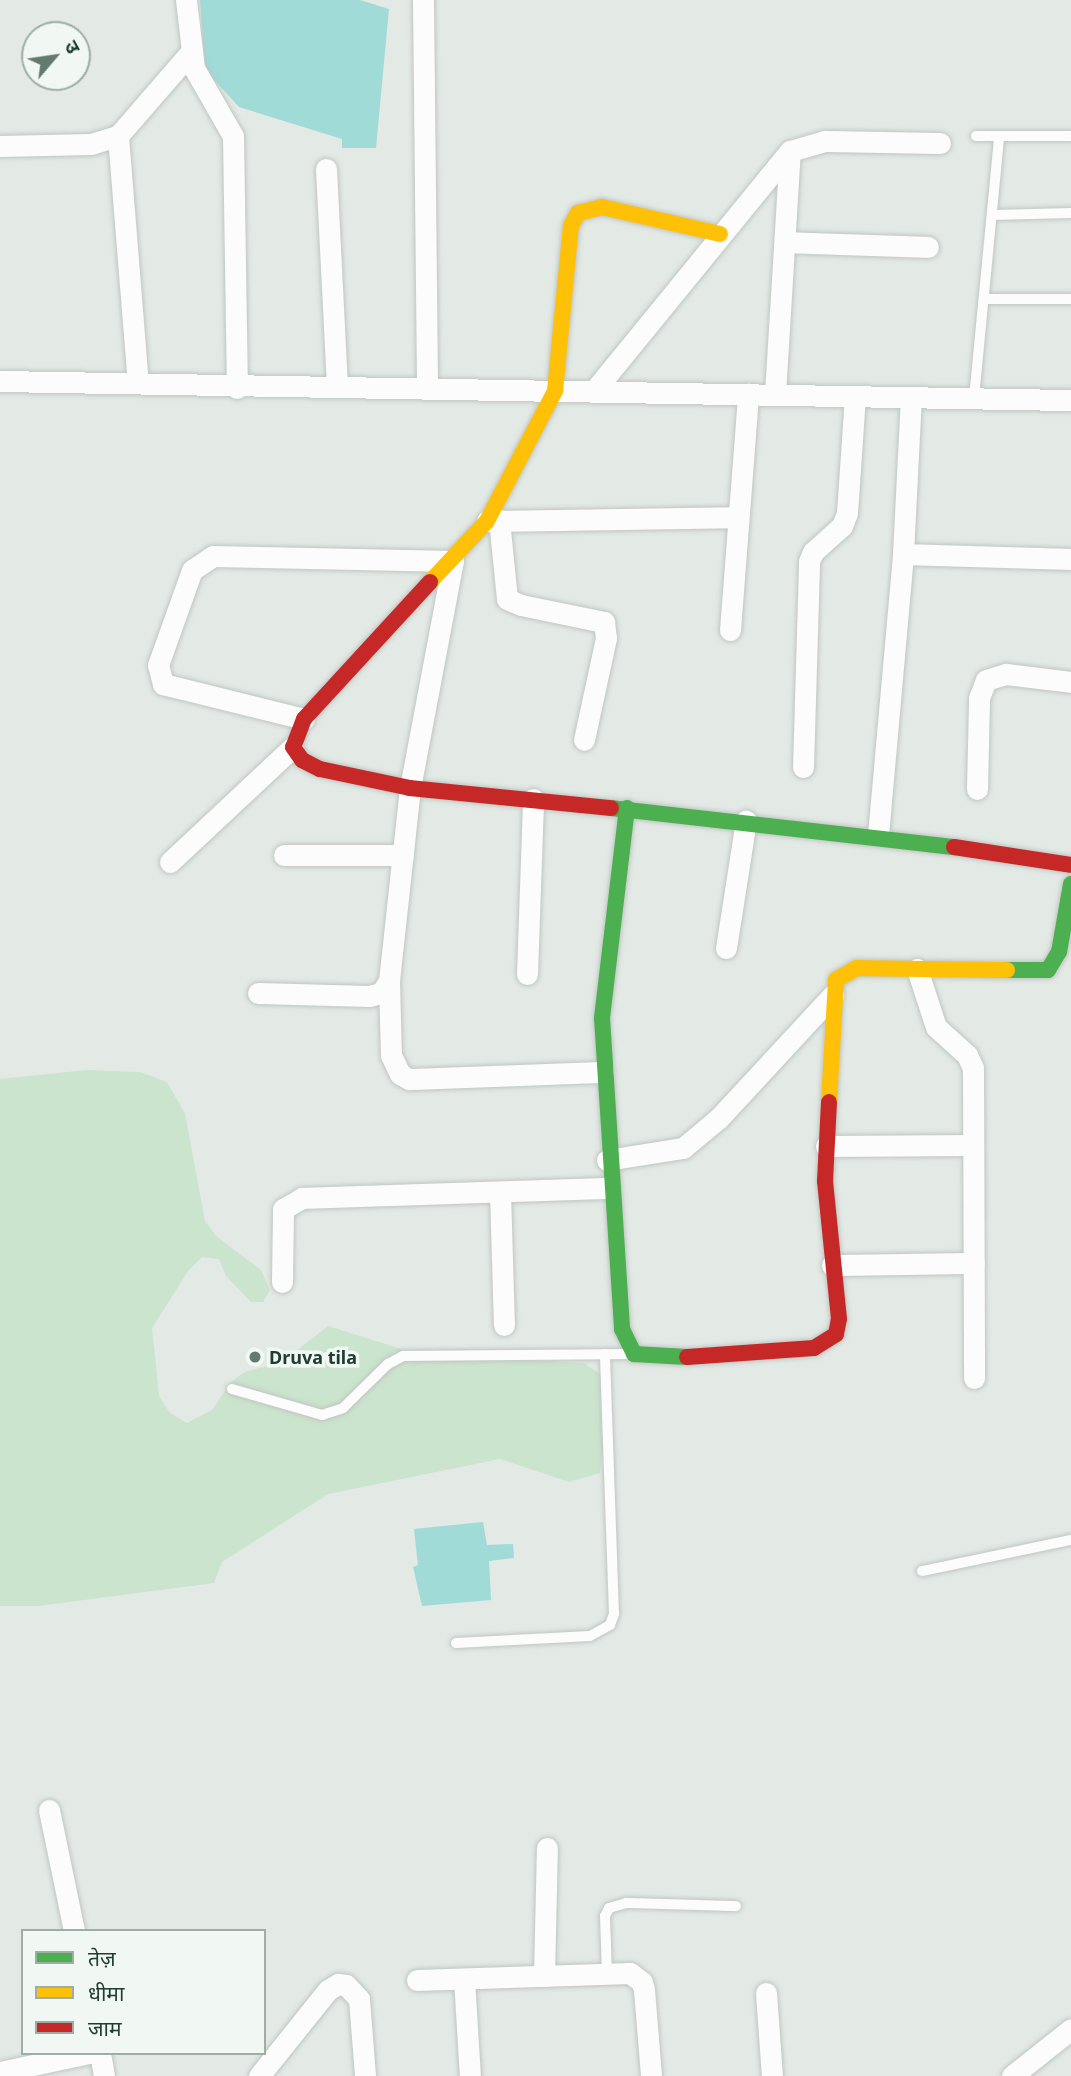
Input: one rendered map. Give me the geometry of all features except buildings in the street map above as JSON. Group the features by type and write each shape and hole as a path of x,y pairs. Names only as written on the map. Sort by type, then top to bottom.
{"street":[{"path":"186,0 190,54 194,68 233,136 237,388"},
{"path":"423,0 427,387"},
{"path":"0,146 91,144 118,136 190,54"},
{"path":"118,136 138,382"},
{"path":"594,391 790,151 824,141 940,143"},
{"path":"775,394 790,151"},
{"path":"326,169 337,385"},
{"path":"720,234 602,207 578,213 571,226 555,391 493,521 406,606 304,719 293,735 293,747 302,761 320,769 410,788 878,835 1071,865"},
{"path":"785,242 928,247"},
{"path":"0,381 138,382 237,388 337,385 1071,400"},
{"path":"730,630 748,394"},
{"path":"803,767 809,561 813,552 842,526 846,513 855,396"},
{"path":"878,835 903,554 911,397"},
{"path":"493,521 738,517"},
{"path":"493,521 507,598 604,622 606,638 584,740"},
{"path":"903,554 1071,559"},
{"path":"304,719 163,684 158,665 192,570 214,556 453,561"},
{"path":"453,561 410,788 389,981 391,1055 400,1074 409,1079 603,1072"},
{"path":"977,789 979,698 986,680 1006,674 1071,682"},
{"path":"170,862 293,747"},
{"path":"527,974 533,799"},
{"path":"627,808 602,1018 607,1160 622,1329 634,1354 739,1356 825,1343 836,1334 839,1319 832,1265 826,1146 832,995 836,980 857,968 1048,970 1059,953 1071,884"},
{"path":"726,948 746,821"},
{"path":"284,855 403,855"},
{"path":"918,969 936,1027 967,1055 973,1068 974,1378"},
{"path":"258,993 369,996 381,993 389,981"},
{"path":"607,1160 683,1148 719,1118 832,995"},
{"path":"826,1146 973,1145"},
{"path":"282,1282 280,1220 291,1202 609,1188"},
{"path":"500,1192 504,1325"},
{"path":"832,1265 974,1263"},
{"path":"49,1810 74,1929"},
{"path":"544,1976 547,1848"},
{"path":"417,1980 630,1973 642,1982 651,2076"},
{"path":"464,1979 470,2076"},
{"path":"259,2076 328,1990 338,1984 346,1985 359,2000 365,2076"},
{"path":"766,1993 772,2076"},
{"path":"1012,2076 1071,2029"},
{"path":"0,2072 80,2055"},
{"path":"100,2055 104,2076"}],"lane":[{"path":"976,136 1071,136"},
{"path":"974,398 999,136"},
{"path":"992,215 1071,214"},
{"path":"984,299 1071,299"},
{"path":"456,1643 590,1636 610,1625 614,1614 605,1354"},
{"path":"232,1389 322,1415 343,1408 388,1364 403,1356 634,1354"},
{"path":"922,1571 1071,1540"},
{"path":"607,1974 605,1916 609,1908 626,1903 736,1906"}],"green space":[{"path":"87,1070 140,1072 167,1082 185,1114 205,1221 216,1236 261,1270 270,1290 263,1302 251,1302 226,1276 219,1259 202,1257 188,1271 152,1328 159,1396 170,1413 187,1423 212,1410 232,1381 245,1372 282,1362 328,1326 408,1351 465,1349 527,1360 584,1363 600,1374 604,1440 600,1473 569,1482 500,1459 328,1494 222,1562 214,1583 38,1606 0,1606 0,1079"}],"water":[{"path":"200,0 360,0 389,9 376,148 342,148 342,139 239,107 205,70"},
{"path":"483,1522 487,1545 513,1544 514,1558 489,1561 491,1600 422,1606 413,1567 418,1565 414,1529"}],"traffic: fast":[{"path":"611,808 954,847"},
{"path":"627,808 602,1018 622,1329 634,1354 687,1357"},
{"path":"1007,970 1048,970 1059,952 1071,884"}],"traffic: slow":[{"path":"430,582 487,521 555,391 571,226 578,213 602,207 720,234"},
{"path":"829,1102 836,980 857,968 1007,970"}],"traffic: jam":[{"path":"430,582 304,719 293,747 302,760 320,769 410,788 611,808"},
{"path":"954,847 1071,865"},
{"path":"687,1357 814,1348 836,1334 839,1319 825,1181 829,1102"}],"place":[{"name":"Druva tila","path":"255,1357"}]}
